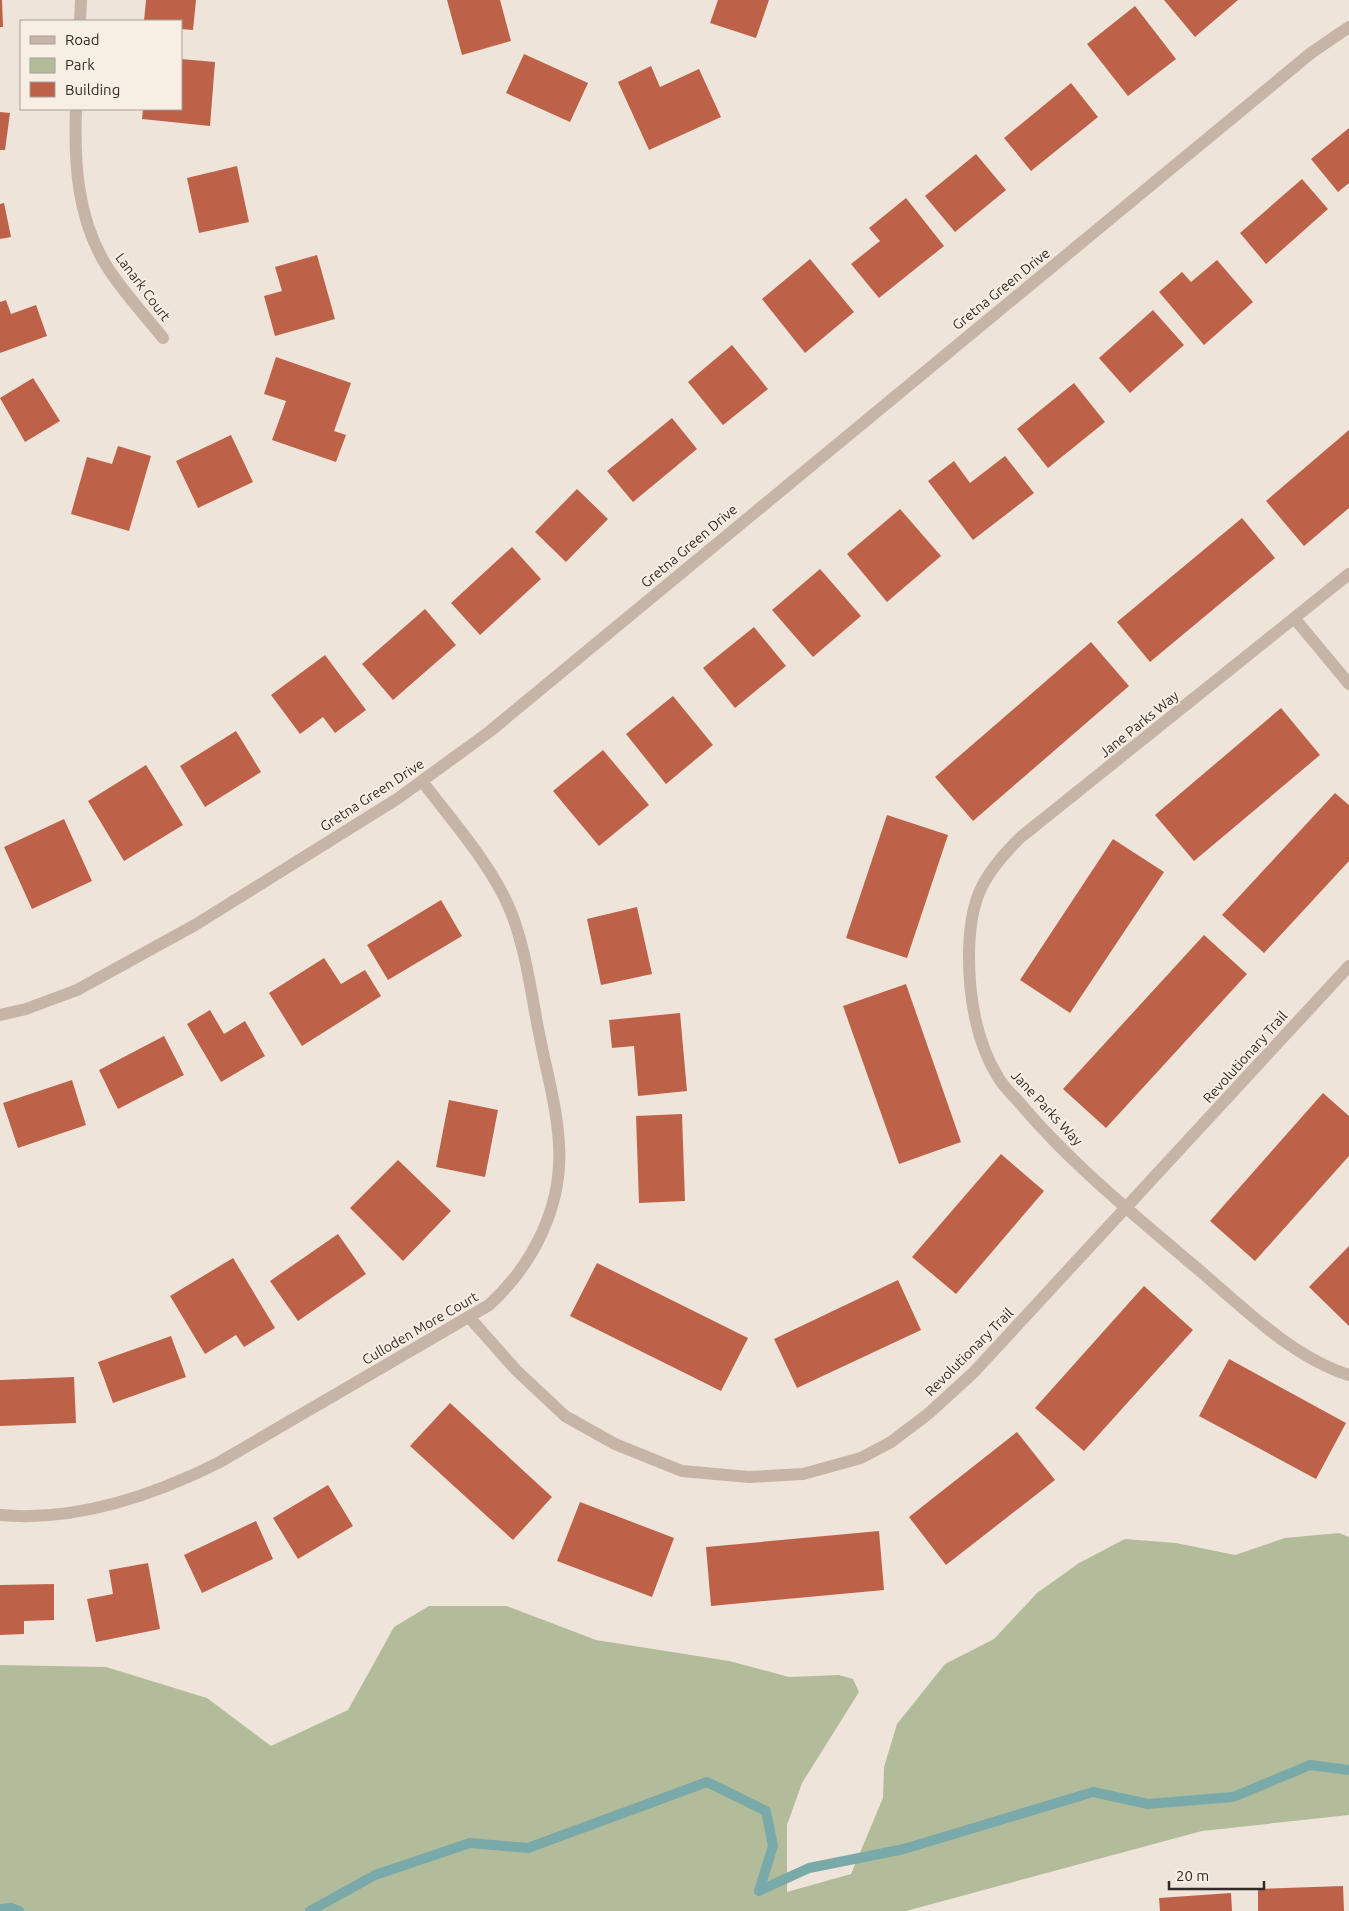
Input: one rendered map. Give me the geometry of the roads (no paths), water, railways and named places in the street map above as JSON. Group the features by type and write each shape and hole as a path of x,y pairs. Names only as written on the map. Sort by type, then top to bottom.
{"street":[{"path":"80,20 81,0"},
{"name":"Gretna Green Drive","path":"0,1015 26,1009 86,985 195,924 397,799 489,732 1281,78 1349,27"},
{"name":"Lanark Court","path":"76,110 74,152 80,199 95,243 120,285 163,338"},
{"name":"Jane Parks Way","path":"1349,574 1021,838 1000,857 976,897 969,927 970,980 979,1032 998,1077 1038,1124 1126,1209 1282,1339 1318,1363 1349,1375"},
{"path":"1295,619 1349,684"},
{"name":"Culloden More Court","path":"0,1515 34,1515 95,1508 125,1501 183,1480 218,1463 489,1305 505,1291 519,1274 541,1238 556,1186 559,1146 526,962 511,912 493,877 422,781"},
{"name":"Revolutionary Trail","path":"469,1317 516,1370 565,1416 615,1444 682,1470 749,1477 803,1474 861,1458 891,1442 928,1414 974,1372 1349,966"}],"waterway":[{"path":"310,1911 375,1875 470,1843 528,1848 707,1782 766,1811 773,1846 759,1891 809,1868 904,1849 1093,1792 1148,1804 1233,1797 1310,1765 1349,1770"},
{"path":"0,1909 11,1908 19,1911"}]}
